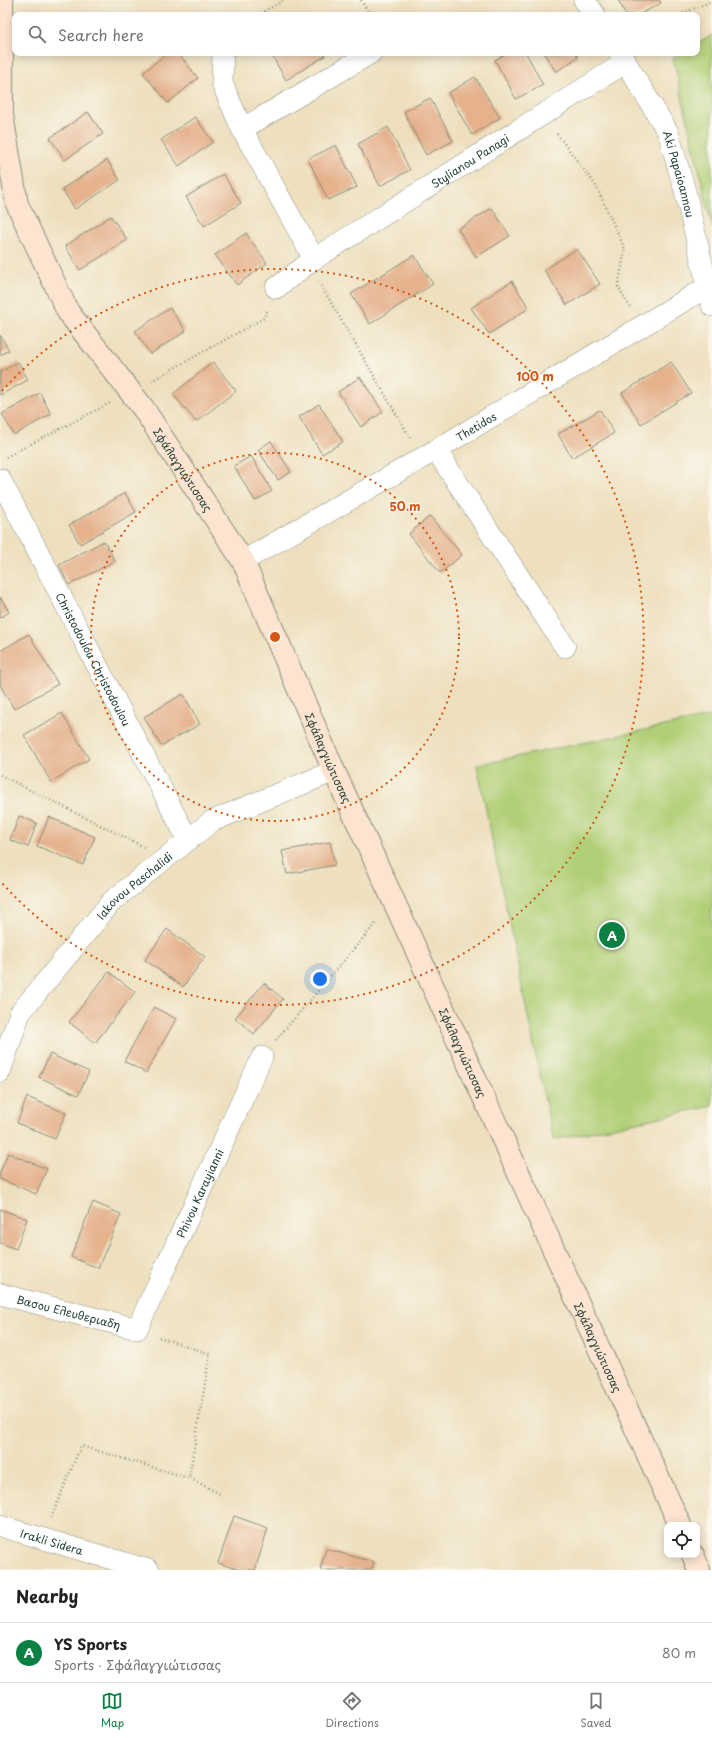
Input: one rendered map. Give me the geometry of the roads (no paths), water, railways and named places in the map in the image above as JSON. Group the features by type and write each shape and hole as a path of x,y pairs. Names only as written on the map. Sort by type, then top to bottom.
{"street":[{"name":"Σφάλαγγιώτισσας","path":"2,0 2,115 17,204 68,312 143,408 243,561 334,771 679,1522"},
{"path":"584,0 593,12"},
{"path":"223,56 222,83 242,129 311,261"},
{"path":"242,129 366,56"},
{"name":"Stylianou Panagi","path":"276,288 311,261 541,115 623,57"},
{"name":"Aki Papaioannou","path":"623,57 668,132 685,191 709,297"},
{"name":"Thetidos","path":"243,561 429,454 641,327 709,297"},
{"path":"429,454 565,647"},
{"name":"Christodoulou Christodoulou","path":"0,479 188,840"},
{"name":"Iakovou Paschalidi","path":"0,1072 20,1013 112,901 212,821 334,771"},
{"name":"Phivou Karayianni","path":"137,1329 262,1057"},
{"name":"Βασου Ελευθεριαδη","path":"0,1294 137,1329"},
{"name":"Irakli Sidera","path":"0,1526 149,1570"},
{"path":"694,1558 699,1570"}],"place":[{"name":"YS Sports","path":"612,935"}]}
